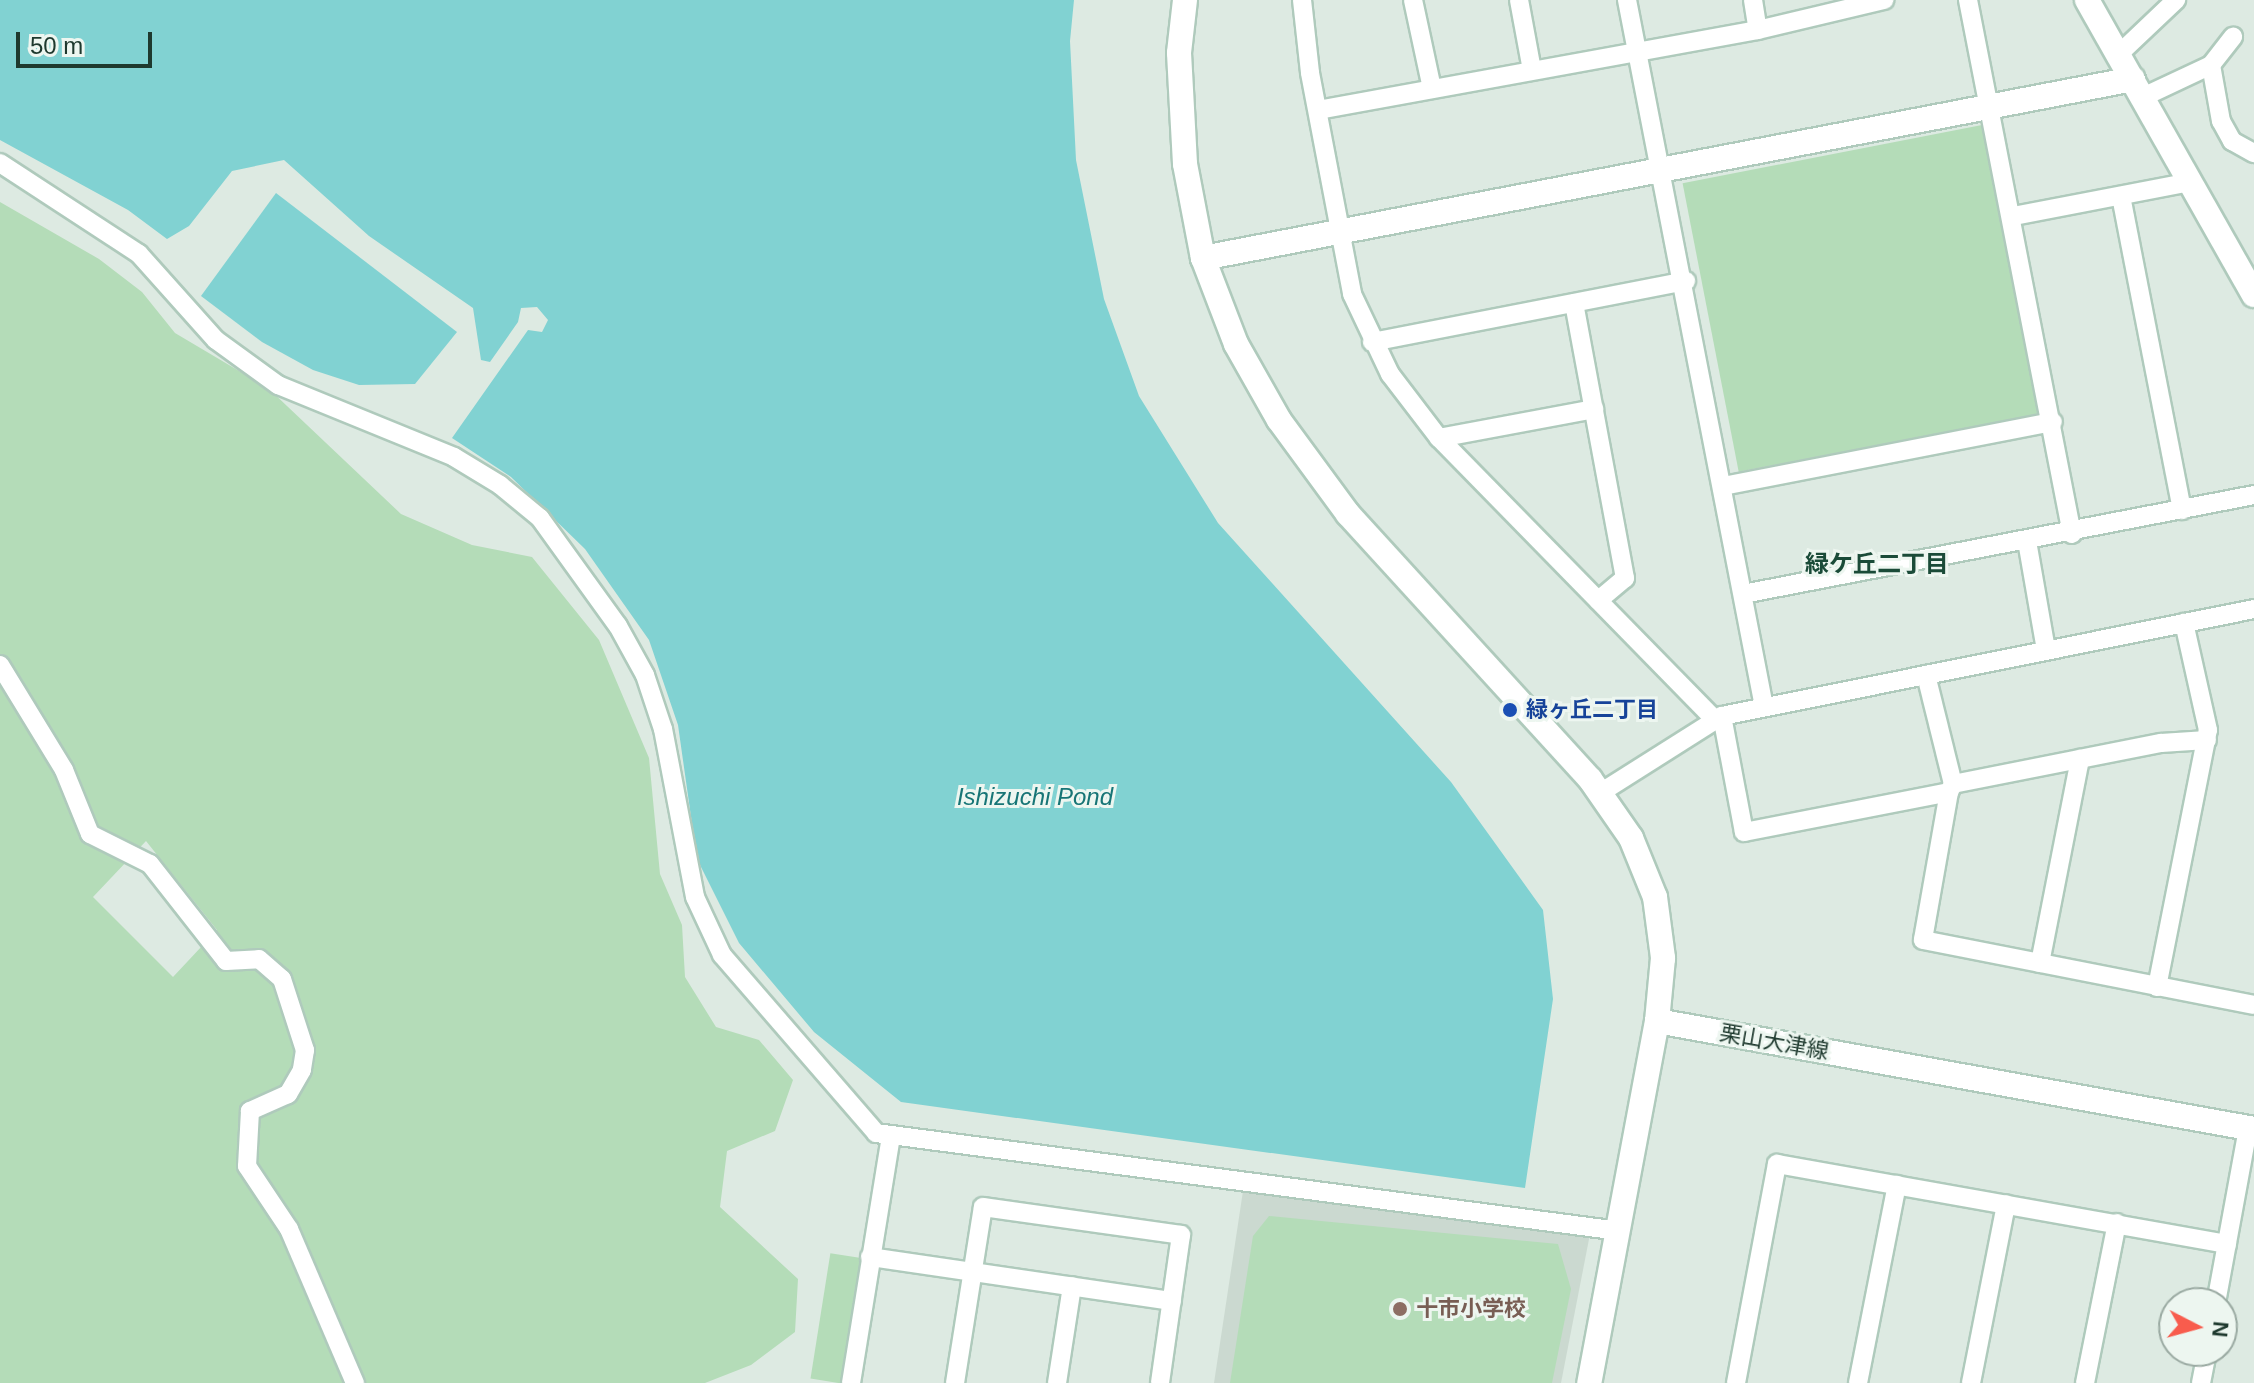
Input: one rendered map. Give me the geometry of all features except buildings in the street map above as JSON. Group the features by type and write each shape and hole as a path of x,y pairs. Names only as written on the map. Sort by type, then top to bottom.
{"street":[{"path":"1185,0 1179,53 1181,119 1203,258 1236,344 1310,463 1348,514 1600,793 1631,838 1655,897 1663,958 1657,1021 1589,1383"},
{"path":"1302,0 1318,110 1352,294 1372,342 1406,401 1439,438 1598,601 1719,718 1744,832 2080,759 2161,743 2207,740"},
{"path":"1413,0 1432,89"},
{"path":"1519,0 1532,70"},
{"path":"1627,0 1686,281 1764,707"},
{"path":"1753,0 1758,30"},
{"path":"1318,110 1758,30 1855,2 1884,0"},
{"path":"1968,0 2014,216 2072,534"},
{"path":"2087,0 2254,295"},
{"path":"2119,54 2176,0"},
{"path":"1203,258 1340,229 1991,106 2138,88 2211,65 2233,37"},
{"path":"2211,65 2221,121 2232,141 2254,153"},
{"path":"0,163 139,254 216,340 278,385 454,457 500,485 540,518 618,626 645,675 663,729 695,897 722,955 876,1133 1619,1231"},
{"path":"2014,216 2191,182"},
{"path":"2121,196 2182,510"},
{"path":"1372,342 1686,281"},
{"path":"1574,303 1625,578 1598,601"},
{"path":"1439,438 1594,409"},
{"path":"1723,486 2053,422"},
{"path":"1743,594 2072,534 2254,495"},
{"path":"2027,541 2046,650"},
{"path":"1600,793 1719,718 2254,609"},
{"path":"2157,987 2207,740 2184,623"},
{"path":"0,665 64,770 90,834 150,864 226,961 259,959 282,979 305,1050 302,1070 288,1094 250,1111 247,1166 289,1229 355,1383"},
{"path":"1926,675 1951,788 1923,940 2254,1005"},
{"path":"2040,963 2080,759"},
{"name":"栗山大津線","path":"1657,1021 2252,1122"},
{"path":"2219,1287 2252,1122"},
{"path":"851,1383 891,1135"},
{"path":"1736,1383 1777,1164 2227,1244"},
{"path":"1858,1383 1897,1185"},
{"path":"1971,1383 2006,1204"},
{"path":"955,1383 983,1207 1181,1235 1160,1383"},
{"path":"2085,1383 2117,1223"},
{"path":"870,1257 1172,1301"},
{"path":"1057,1383 1072,1286"}],"shaded area":[{"name":"十市小学校","path":"1243,1191 1590,1234 1561,1383 1214,1383"}],"green space":[{"path":"1982,125 2038,414 1739,472 1683,183"},
{"path":"0,202 99,259 142,292 175,333 268,388 401,514 472,545 532,557 599,640 649,758 660,874 682,925 685,977 716,1027 759,1040 793,1080 775,1131 727,1151 720,1207 798,1279 795,1332 751,1365 705,1383 0,1383","holes":["146,841 217,930 173,977 93,897"]},
{"name":"十市小学校","path":"1269,1216 1558,1244 1571,1289 1552,1383 1230,1383 1253,1236"},
{"path":"830,1253 861,1258 841,1383 811,1379"}],"water":[{"name":"Ishizuchi Pond","path":"0,0 1074,0 1070,41 1076,160 1104,299 1139,396 1218,523 1451,782 1543,910 1553,999 1525,1188 901,1102 814,1032 739,943 697,859 678,725 649,640 585,549 511,477 452,438 528,330 542,332 548,320 537,307 521,308 518,322 490,362 481,360 473,308 369,236 284,160 232,171 189,226 167,239 128,210 0,140"},
{"path":"276,193 457,332 415,384 359,385 313,370 262,342 201,296"}],"place":[{"name":"緑ヶ丘二丁目","path":"1510,710"},
{"name":"十市小学校","path":"1400,1309"}],"district":[{"name":"緑ケ丘二丁目","path":"1877,564"}]}
